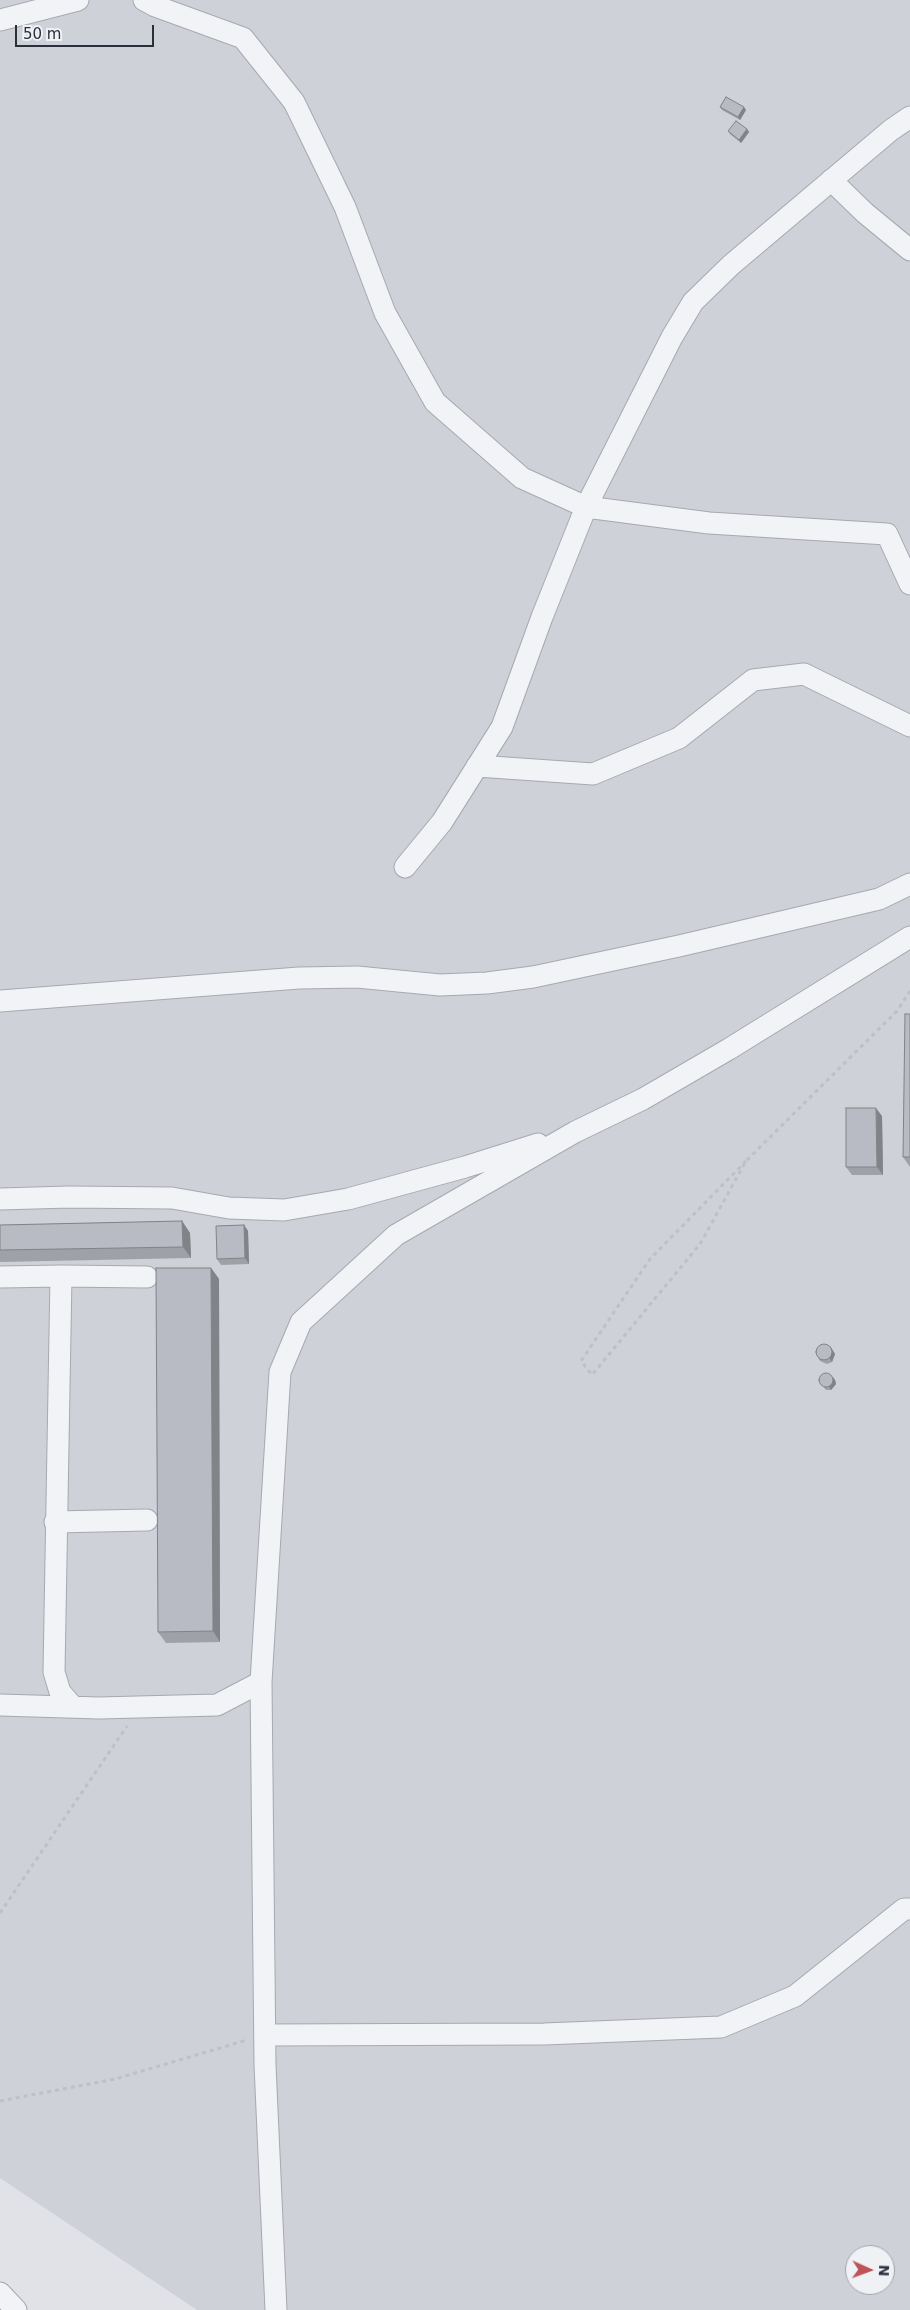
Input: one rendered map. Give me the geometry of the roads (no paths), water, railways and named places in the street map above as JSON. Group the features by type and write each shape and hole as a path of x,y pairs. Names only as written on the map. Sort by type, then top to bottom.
{"street":[{"path":"0,20 78,0"},
{"path":"144,0 155,6 242,38 294,102 345,207 385,313 435,402 522,478 586,507 709,523 887,534 910,584"},
{"path":"405,867 442,822 502,727 542,617 586,507 668,345 694,302 731,265 831,180 910,117"},
{"path":"831,180 865,213 910,250"},
{"path":"477,766 593,774 678,738 753,680 804,674 910,726"},
{"path":"0,1001 299,978 357,977 440,985 496,982 533,977 679,946 879,899 910,884"},
{"path":"276,2310 264,2035 262,1682 280,1372 300,1322 396,1235 575,1132 669,1084 910,937"},
{"path":"0,1199 70,1197 163,1198 229,1208 284,1210 348,1199 465,1167 575,1132"},
{"path":"60,1276 54,1672 60,1692 73,1708"},
{"path":"0,1277 147,1277"},
{"path":"55,1522 147,1520"},
{"path":"0,1704 73,1708 217,1705 262,1682"},
{"path":"264,2035 544,2034 721,2027 795,1996 904,1909 910,1909"},
{"path":"0,2293 16,2310"}]}
